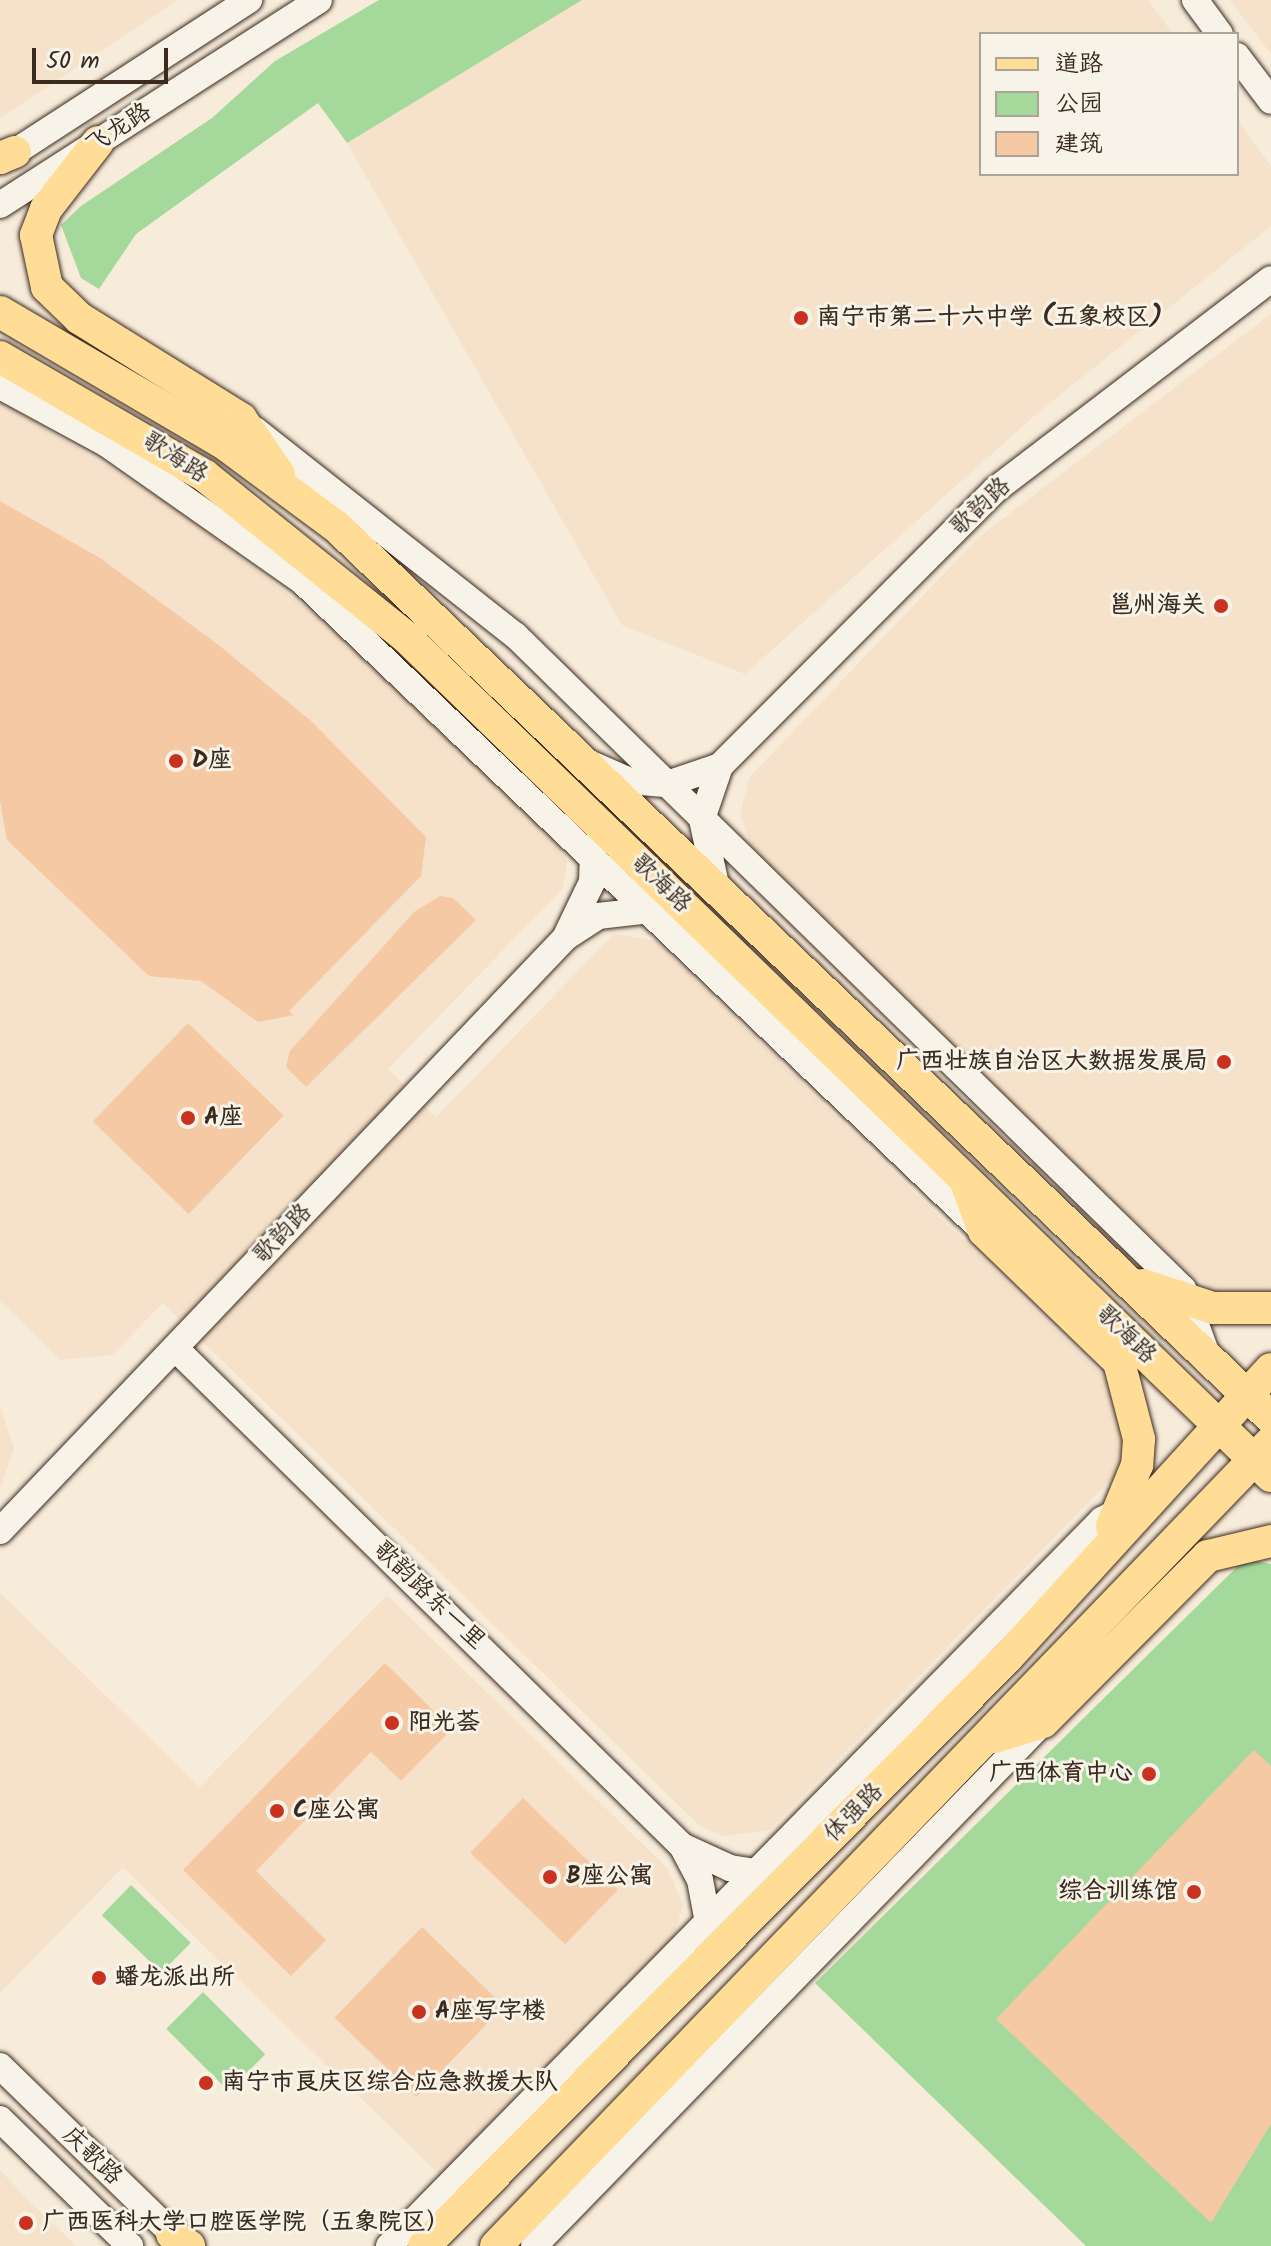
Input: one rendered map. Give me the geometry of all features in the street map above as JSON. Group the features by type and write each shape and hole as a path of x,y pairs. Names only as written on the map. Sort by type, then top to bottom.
{"main road":[{"path":"98,142 46,209 36,235 47,287 79,318 241,419 295,496"},
{"name":"歌海路","path":"0,312 84,355 295,496 429,608 1271,1418"},
{"name":"歌海路","path":"0,357 205,476 312,555 564,791 1217,1424 1265,1459"},
{"path":"964,1178 984,1231 1119,1362 1139,1439 1120,1510 1095,1561"},
{"path":"1109,1263 1154,1292 1188,1303 1271,1308"},
{"name":"体强路","path":"424,2246 793,1874 1095,1561 1217,1424 1271,1369"},
{"name":"体强路","path":"496,2246 1265,1459"},
{"path":"988,1740 1043,1722 1208,1556 1271,1541"}],"street":[{"name":"飞龙路","path":"5,157 249,0"},
{"name":"飞龙路","path":"0,205 319,0"},
{"path":"1195,0 1219,32"},
{"path":"1239,59 1271,101"},
{"name":"歌韵路","path":"720,766 995,490 1271,279"},
{"path":"0,386 107,444 302,581 984,1231"},
{"path":"241,419 426,558 667,784 1183,1289 1209,1358"},
{"path":"591,764 630,781 667,784 720,766"},
{"path":"716,885 702,819 720,766"},
{"path":"564,791 596,858"},
{"name":"歌韵路","path":"566,937 589,893 596,858"},
{"name":"歌韵路","path":"0,1531 566,937 598,916 647,909 693,916"},
{"name":"歌韵路东一里","path":"175,1348 682,1846 756,1872 793,1874"},
{"path":"389,2246 1102,1520 1160,1487"},
{"path":"534,2246 1043,1722"},
{"name":"歌韵路东一里","path":"682,1846 709,1920 711,1957"},
{"name":"庆歌路","path":"0,2066 182,2242"},
{"name":"庆歌路","path":"0,2119 130,2246"},
{"path":"63,2181 90,2153"}],"shaded area":[{"path":"0,0 178,0 0,118"},
{"name":"南宁市第二十六中学 (五象校区)","path":"582,0 1148,0 1172,32 979,32 979,176 1239,176 1239,123 1271,166 1271,226 1041,410 745,674 622,625 347,143"},
{"path":"1230,0 1271,0 1271,54"},
{"path":"1271,314 1271,1299 1223,1297 1188,1272 754,853 740,815 749,778 979,537"},
{"path":"0,401 173,506 364,652 555,833 567,862 563,888 388,1069 436,1117 614,934 656,941 1106,1379 1127,1439 1119,1471 769,1830 723,1836 699,1825 163,1303 112,1355 60,1360 0,1301"},
{"path":"0,1405 14,1449 0,1488"},
{"path":"0,1593 200,1787 387,1595 667,1868 683,1904 672,1944 443,2178 123,1867 0,1993"},
{"name":"广西医科大学口腔医学院（五象院区）","path":"0,2170 29,2201 76,2246 0,2246"}],"green space":[{"path":"379,0 582,0 347,143 318,103 136,234 99,289 81,278 61,225 81,206 212,118 275,61"},
{"name":"广西体育中心","path":"1245,1559 1271,1564 1271,2246 1086,2246 815,1983"},
{"path":"131,1885 191,1943 162,1973 102,1915"},
{"path":"203,1992 265,2054 228,2091 166,2029"}],"building":[{"name":"D座","path":"0,501 100,558 216,643 310,720 426,837 421,876 289,1011 294,1015 258,1022 201,981 149,976 7,840 0,801"},
{"path":"440,896 453,898 476,920 306,1087 286,1067 290,1051 414,912"},
{"name":"A座","path":"188,1023 284,1115 189,1214 93,1122"},
{"name":"C座公寓","path":"385,1663 452,1729 401,1781 371,1752 256,1871 326,1940 291,1976 183,1870"},
{"name":"综合训练馆","path":"1254,1750 1271,1766 1271,2124 1211,2223 996,2019"},
{"name":"B座公寓","path":"523,1798 618,1890 565,1944 470,1853"},
{"name":"A座写字楼","path":"422,1927 504,2006 416,2097 334,2018"}],"place":[{"name":"南宁市第二十六中学 (五象校区)","path":"801,318"},
{"name":"邕州海关","path":"1221,606"},
{"name":"D座","path":"176,761"},
{"name":"广西壮族自治区大数据发展局","path":"1224,1062"},
{"name":"A座","path":"188,1118"},
{"name":"阳光荟","path":"392,1723"},
{"name":"广西体育中心","path":"1149,1774"},
{"name":"C座公寓","path":"277,1811"},
{"name":"B座公寓","path":"550,1877"},
{"name":"综合训练馆","path":"1194,1892"},
{"name":"蟠龙派出所","path":"99,1978"},
{"name":"A座写字楼","path":"419,2012"},
{"name":"南宁市良庆区综合应急救援大队","path":"206,2083"},
{"name":"广西医科大学口腔医学院（五象院区）","path":"26,2223"}]}
